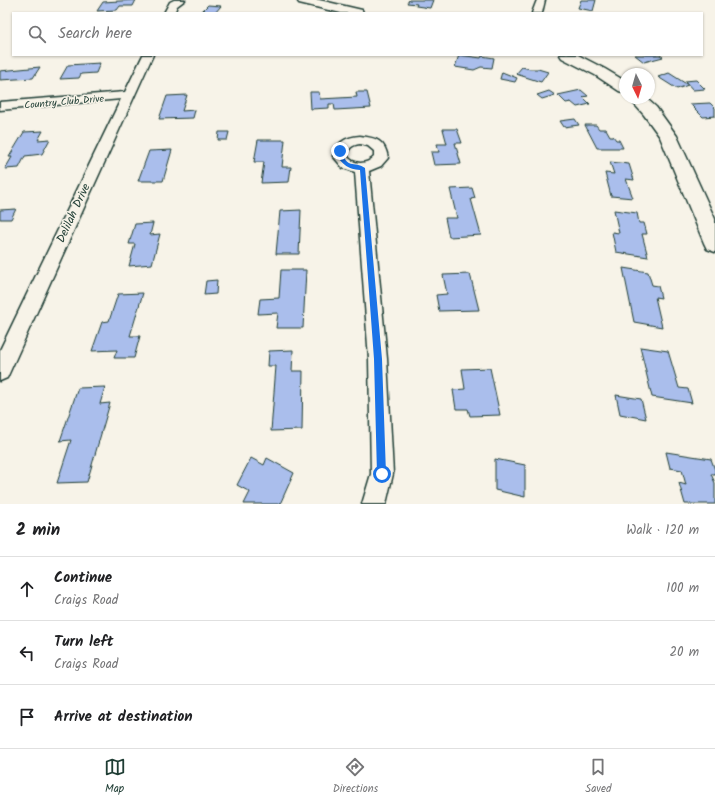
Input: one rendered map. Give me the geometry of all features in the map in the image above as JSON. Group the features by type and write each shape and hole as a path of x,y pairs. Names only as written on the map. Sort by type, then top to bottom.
{"street":[{"path":"169,12 173,4 181,0"},
{"path":"303,0 353,12"},
{"path":"536,12 541,0"},
{"name":"Delilah Drive","path":"0,371 148,56"},
{"path":"569,56 600,72 619,84"},
{"name":"Country Club Drive","path":"0,106 128,95"},
{"path":"643,104 653,115 668,136 714,240"},
{"path":"362,168 378,359 382,474 374,504"}],"building":[{"path":"136,0 133,6 120,6 117,10 97,11 103,2"},
{"path":"409,0 433,0 430,8 407,3"},
{"path":"581,0 596,0 593,11 578,8"},
{"path":"208,5 221,6 216,12 201,12"},
{"path":"459,56 481,58 482,56 494,58 492,68 481,67 474,70 455,67"},
{"path":"636,56 663,57 644,62"},
{"path":"100,63 96,73 81,74 79,78 60,79 68,65"},
{"path":"40,67 33,78 0,80 0,71"},
{"path":"522,67 548,72 541,82 516,74"},
{"path":"502,72 517,78 515,82 500,79"},
{"path":"669,73 688,85 677,89 658,77"},
{"path":"696,80 705,89 693,90 685,81"},
{"path":"581,90 588,96 583,97 590,104 577,107 571,102 566,103 558,95"},
{"path":"549,91 555,95 542,99 537,95"},
{"path":"310,92 319,92 320,99 357,97 356,92 367,92 371,108 335,110 334,104 329,104 329,108 311,109"},
{"path":"187,95 182,111 195,110 193,118 159,119 167,96"},
{"path":"710,103 715,108 715,116 703,117 690,104"},
{"path":"575,119 579,125 564,127 560,121"},
{"path":"585,125 596,125 599,129 606,129 610,136 613,136 616,140 619,140 623,148 597,148"},
{"path":"443,129 457,129 462,143 455,143 461,164 434,165 431,152 439,152 437,144 447,144"},
{"path":"43,131 38,140 50,139 42,154 25,156 19,168 5,169 12,157 9,157 24,132"},
{"path":"219,132 229,132 227,140 218,140"},
{"path":"258,140 285,140 282,167 291,167 289,182 261,183 264,162 254,162"},
{"path":"172,150 163,181 138,181 149,151"},
{"path":"610,162 629,164 634,180 626,179 633,198 611,196 605,173 614,174"},
{"path":"472,188 475,198 471,199 481,235 449,237 445,218 457,218 450,189"},
{"path":"16,209 11,219 0,219 0,210"},
{"path":"301,210 299,254 276,254 280,211"},
{"path":"614,210 637,213 639,223 644,223 647,234 642,234 648,257 616,252 612,232 619,233"},
{"path":"153,223 150,235 160,234 152,264 129,266 135,244 129,244 135,224"},
{"path":"623,268 648,272 652,285 658,286 661,298 655,297 662,327 634,322"},
{"path":"281,270 306,270 303,328 276,328 278,313 258,314 260,299 279,298"},
{"path":"470,274 479,310 439,311 436,295 447,294 443,275"},
{"path":"217,280 216,294 204,295 206,281"},
{"path":"143,293 130,336 140,336 134,358 114,358 117,350 92,351 102,322 109,321 118,294"},
{"path":"640,347 668,351 679,388 688,389 692,403 652,397"},
{"path":"293,350 292,371 303,371 302,430 271,431 276,366 268,366 269,351"},
{"path":"490,368 500,415 470,416 468,409 456,409 453,390 465,389 462,369"},
{"path":"105,387 100,404 110,403 87,482 57,483 71,440 60,441 78,388"},
{"path":"616,395 641,399 646,419 620,414"},
{"path":"666,452 711,459 715,470 715,474 711,474 715,483 715,504 685,504 679,483 686,485 682,470 670,468"},
{"path":"251,458 264,465 267,458 294,473 280,504 244,504 250,492 237,485"},
{"path":"495,459 525,465 525,497 495,490"}],"route":[{"path":"340,151 340,156 346,164 352,167 362,168 378,359 382,474"}]}
